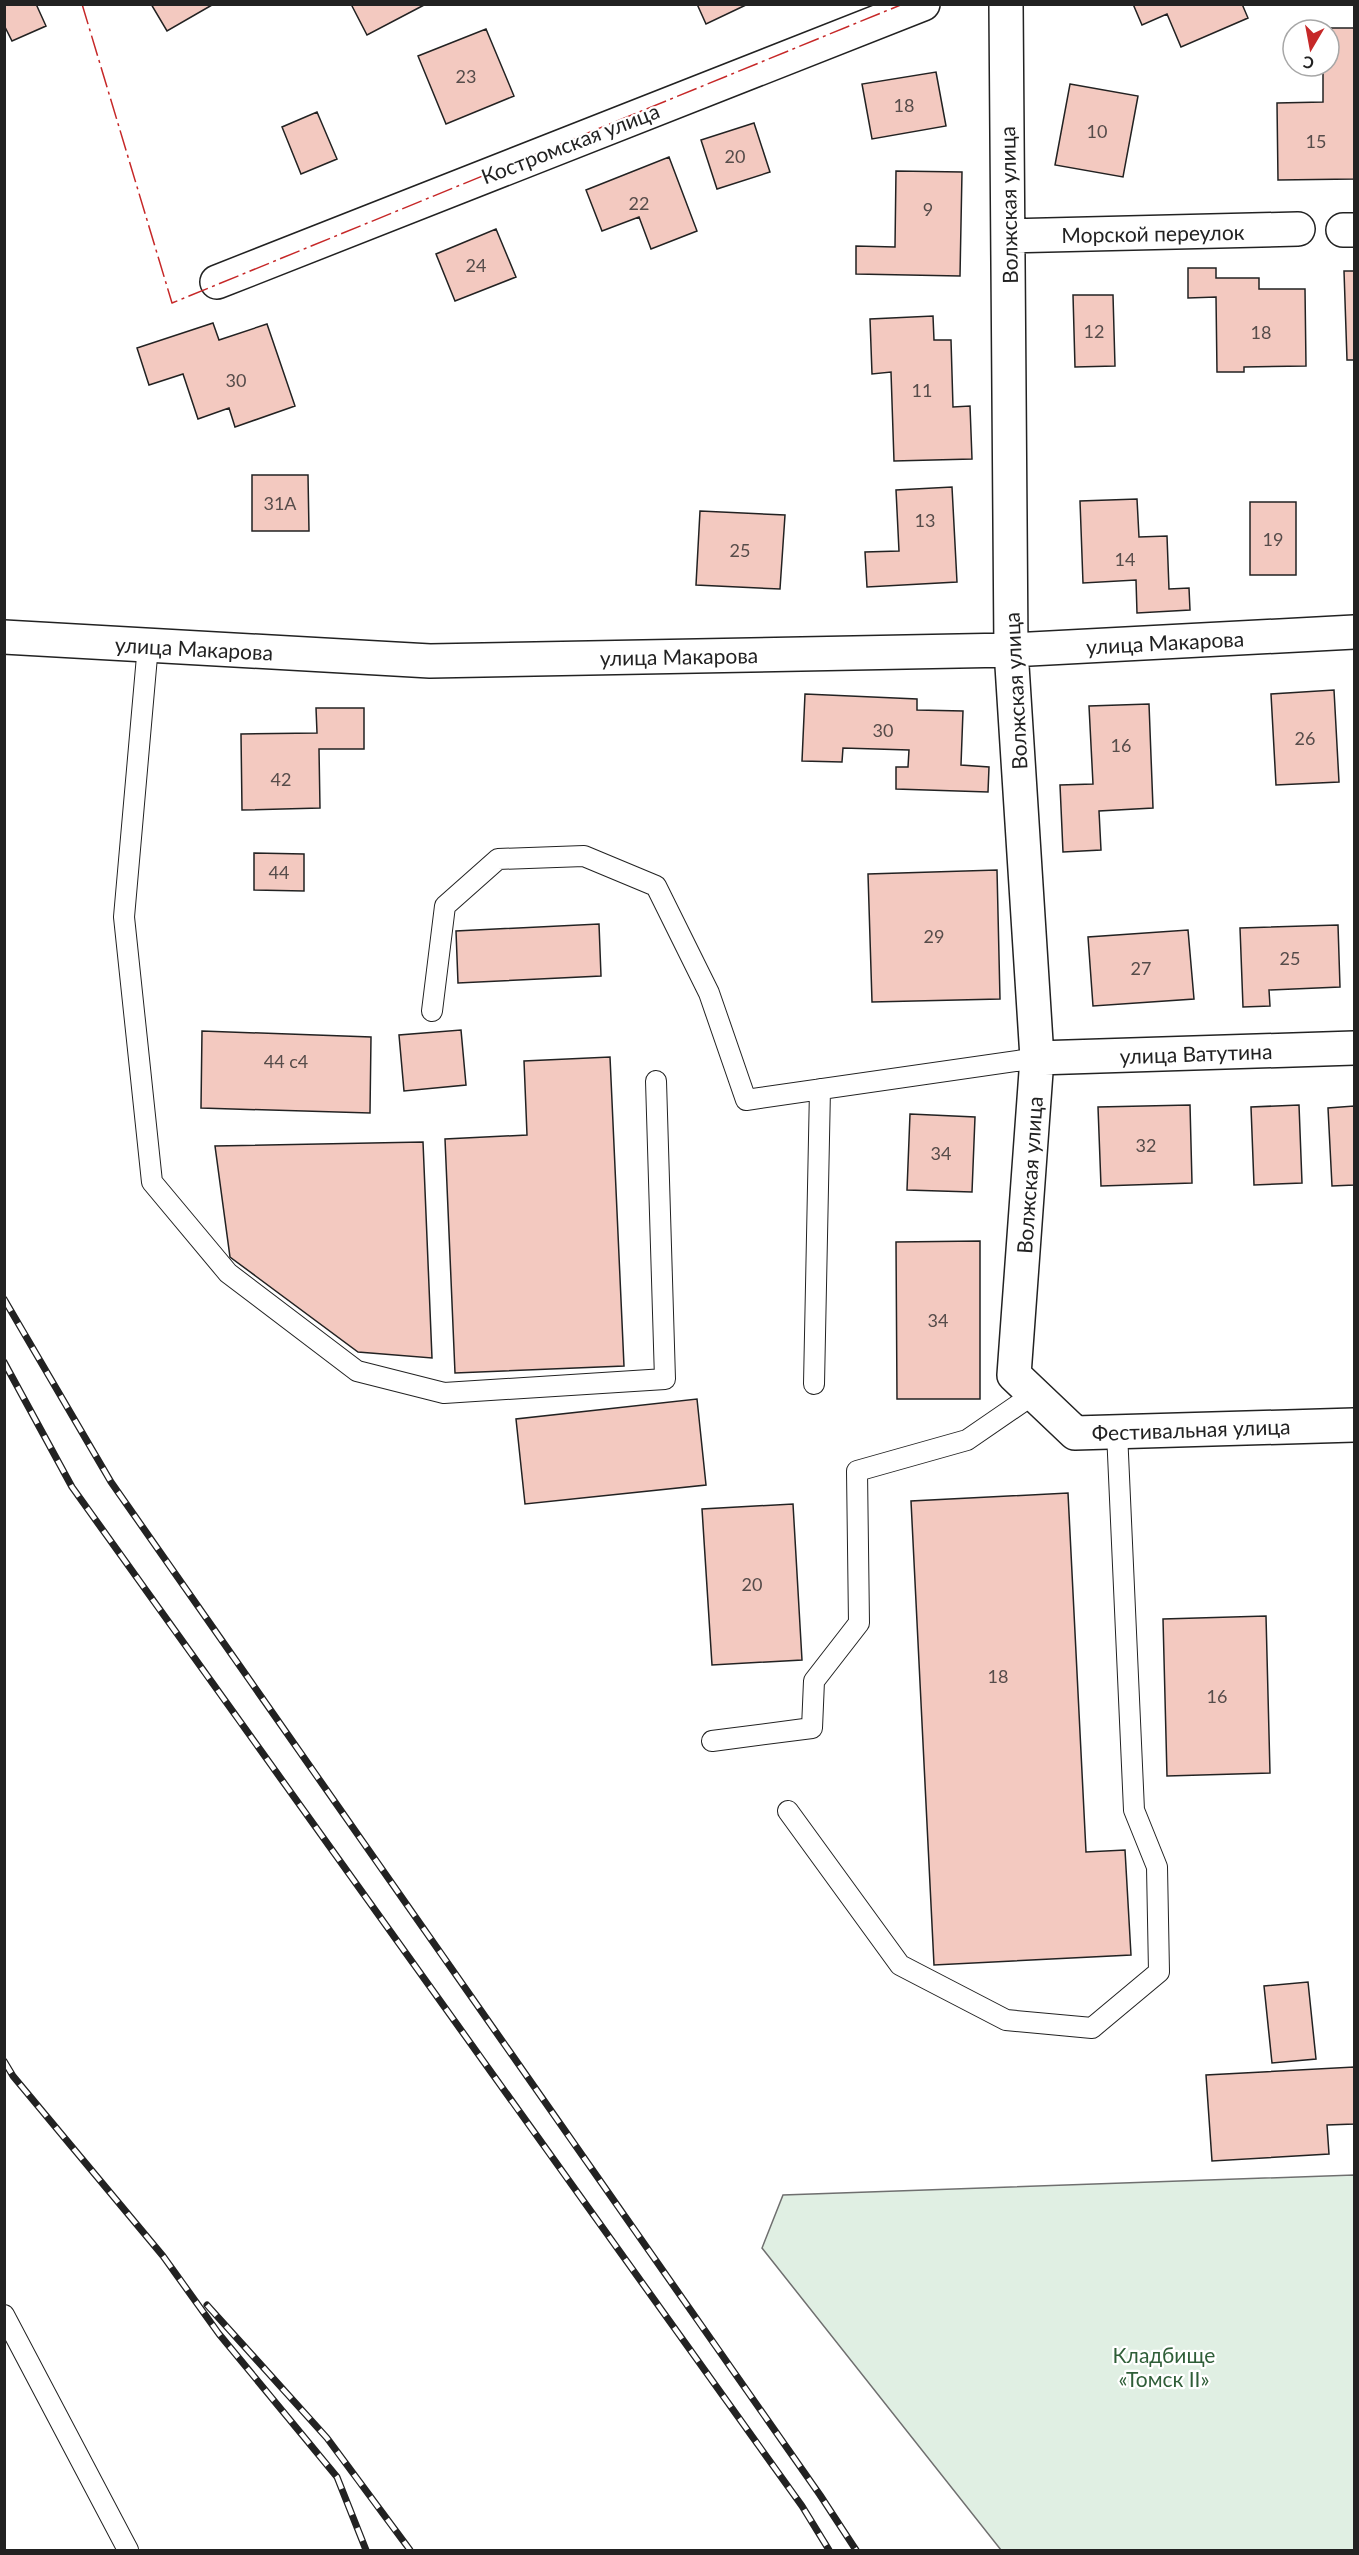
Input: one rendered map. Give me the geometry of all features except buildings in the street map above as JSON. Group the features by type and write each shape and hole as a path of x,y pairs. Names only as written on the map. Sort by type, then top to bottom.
{"street":[{"name":"Костромская улица","path":"218,282 923,4"},
{"name":"Волжская улица","path":"1006,4 1011,650 1037,1058 1024,1385"},
{"name":"Морской переулок","path":"1009,236 1298,229"},
{"name":"улица Макарова","path":"4,637 430,661 1011,650 1354,632"},
{"name":"улица Ватутина","path":"1037,1058 1354,1048"},
{"name":"Фестивальная улица","path":"1024,1385 1075,1433 1354,1425"}],"lane":[{"path":"148,645 124,917 152,1182 228,1273 357,1371 444,1393 665,1379 656,1081"},
{"path":"432,1011 445,906 498,859 584,856 656,886 709,993 746,1100 1037,1058"},
{"path":"814,1384 820,1089"},
{"path":"712,1741 812,1728 814,1681 859,1623 857,1471 967,1440 1024,1385"},
{"path":"788,1812 900,1965 1006,2020 1092,2028 1159,1972 1157,1867 1134,1810 1117,1432"},
{"path":"4,2315 128,2550"}],"green space":[{"name":"Кладбище «Томск II»","path":"1354,2175 1354,2550 1001,2550 762,2248 783,2195"}],"railway":[{"path":"4,1299 111,1482 820,2495 856,2550"},
{"path":"4,1362 72,1487 802,2506 829,2550"},
{"path":"4,2061 13,2076 163,2256 219,2334 337,2477 366,2550"},
{"path":"207,2305 327,2438 410,2550"}],"power":[{"path":"82,4 172,303 903,4"}]}
